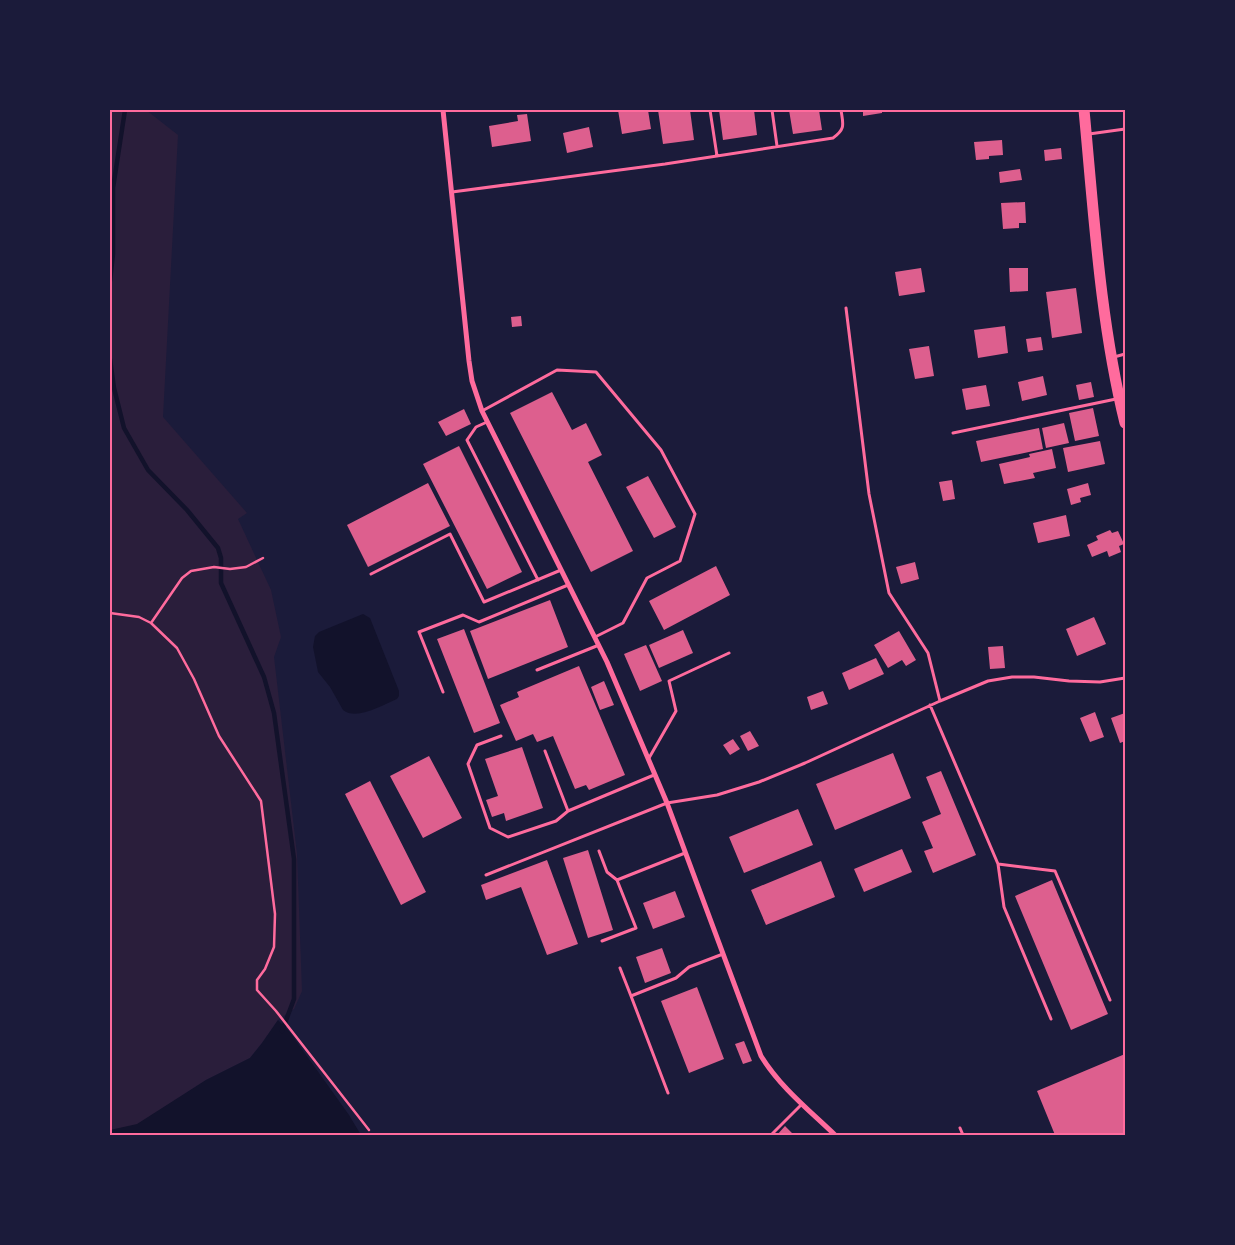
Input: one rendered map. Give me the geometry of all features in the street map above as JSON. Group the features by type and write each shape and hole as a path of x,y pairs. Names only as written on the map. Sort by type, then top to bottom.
{"main road":[{"path":"1084,110 1100,274 1111,357 1125,423"}],"street":[{"path":"444,110 468,361 472,381 482,411 607,662 667,803 761,1056 781,1084 836,1135"}],"lane":[{"path":"710,110 717,156"},
{"path":"772,110 777,146"},
{"path":"452,192 665,164 833,138 840,133 843,126 841,110"},
{"path":"1086,134 1125,129"},
{"path":"846,308 869,494 889,593 928,653 940,701"},
{"path":"1111,357 1125,354"},
{"path":"482,411 557,370 596,372 661,450 695,514 680,561 647,578 623,623 595,637"},
{"path":"953,433 1119,399"},
{"path":"487,422 476,427 467,440 538,580"},
{"path":"371,574 450,534 484,602 561,570"},
{"path":"443,692 419,632 463,615 480,622 569,585"},
{"path":"537,670 599,645"},
{"path":"648,759 676,711 669,682 730,653"},
{"path":"486,875 667,803 717,794 759,782 988,681 1012,677 1100,682 1125,678"},
{"path":"930,705 998,864 1004,907 1051,1019"},
{"path":"501,736 477,745 468,764 490,828 508,837 556,821 568,811 655,774"},
{"path":"545,751 568,811"},
{"path":"599,851 607,872 617,880 636,928 602,941"},
{"path":"617,880 686,853"},
{"path":"998,864 1055,871 1110,1000"},
{"path":"631,996 676,978 689,967 723,954"},
{"path":"620,968 668,1093"},
{"path":"771,1135 802,1104"},
{"path":"960,1128 963,1135"}],"path":[{"path":"151,623 182,578 191,571 214,567 230,569 246,567 263,558"},
{"path":"110,613 138,617 151,623 177,648 194,678 219,736 261,800 274,914 274,947 265,969 257,980 257,990 287,1025 369,1130"}],"shaded area":[{"path":"110,110 146,110 178,135 163,417 247,513 238,519 271,590 281,637 274,657 297,854 302,991 294,1009 278,1020 250,1058 206,1080 137,1125 110,1130"},
{"path":"363,614 370,618 399,691 399,696 397,699 377,708 355,714 343,710 330,687 318,672 313,647 315,636 319,632"},
{"path":"278,1020 289,1031 349,1115 361,1135 110,1135 110,1130 137,1124 206,1080 250,1058"}],"building":[{"path":"618,110 648,110 651,129 622,134"},
{"path":"658,110 690,110 694,140 663,144"},
{"path":"719,110 754,110 757,135 723,140"},
{"path":"789,110 819,110 822,130 793,134"},
{"path":"863,110 882,110 882,113 863,116"},
{"path":"527,114 531,141 492,147 489,126 518,121 517,115"},
{"path":"589,127 593,147 567,153 563,133"},
{"path":"1002,140 1003,155 989,156 989,159 976,160 974,142"},
{"path":"1061,148 1062,159 1045,161 1044,150"},
{"path":"1020,169 1022,180 1000,183 999,172"},
{"path":"1025,202 1026,223 1019,223 1019,228 1003,229 1001,203"},
{"path":"921,268 925,292 899,296 895,272"},
{"path":"1009,268 1028,268 1028,291 1010,292"},
{"path":"1076,288 1082,333 1052,338 1046,292"},
{"path":"521,316 522,326 512,327 511,317"},
{"path":"1005,326 1008,353 978,358 974,330"},
{"path":"1041,337 1043,350 1028,352 1026,339"},
{"path":"929,346 934,376 915,379 909,349"},
{"path":"1043,376 1047,395 1022,401 1018,382"},
{"path":"1091,382 1094,397 1079,400 1076,385"},
{"path":"986,385 990,406 966,410 962,389"},
{"path":"552,392 572,430 586,423 602,455 588,462 633,551 591,572 510,413"},
{"path":"1093,408 1099,436 1075,441 1069,413"},
{"path":"464,409 471,424 446,436 438,422"},
{"path":"1064,423 1069,443 1046,448 1042,428"},
{"path":"1039,428 1043,449 981,462 976,441"},
{"path":"1100,441 1105,464 1068,472 1063,448"},
{"path":"459,446 522,572 487,589 423,464"},
{"path":"1052,449 1056,468 1033,473 1035,478 1004,484 999,464 1030,457 1029,454"},
{"path":"648,476 676,527 654,538 626,487"},
{"path":"952,480 955,499 943,501 939,482"},
{"path":"428,483 450,526 368,567 347,525"},
{"path":"1088,483 1091,495 1080,498 1081,502 1071,505 1067,489"},
{"path":"1066,515 1070,536 1038,543 1033,523"},
{"path":"1110,530 1112,533 1118,531 1124,544 1119,546 1121,552 1109,557 1107,551 1092,557 1087,545 1098,540 1096,536"},
{"path":"915,562 919,579 901,584 896,567"},
{"path":"716,566 730,595 664,630 649,601"},
{"path":"550,600 568,647 488,679 470,631"},
{"path":"1094,617 1106,644 1077,656 1066,629"},
{"path":"464,629 500,723 474,733 437,639"},
{"path":"683,630 693,653 659,668 649,645"},
{"path":"899,631 916,660 906,666 902,660 888,668 874,645"},
{"path":"646,645 662,681 640,691 624,654"},
{"path":"1003,646 1005,668 990,669 988,647"},
{"path":"876,658 884,674 849,690 842,673"},
{"path":"579,666 625,775 589,790 586,785 575,789 553,736 537,742 533,734 516,741 500,705 519,697 517,692"},
{"path":"604,681 614,705 600,710 591,687"},
{"path":"823,691 828,704 811,710 807,697"},
{"path":"1095,712 1104,737 1090,742 1080,718"},
{"path":"1125,713 1125,741 1120,743 1111,718"},
{"path":"750,731 759,746 748,751 740,736"},
{"path":"733,739 740,749 730,755 723,745"},
{"path":"522,747 543,808 506,821 504,813 492,817 486,800 498,796 485,759"},
{"path":"893,753 911,798 835,830 816,784"},
{"path":"429,756 462,818 423,838 390,776"},
{"path":"941,771 976,855 933,873 924,851 933,848 922,822 941,814 926,777"},
{"path":"370,781 426,892 401,905 345,794"},
{"path":"798,809 813,845 744,873 729,837"},
{"path":"902,849 912,872 864,892 854,869"},
{"path":"588,850 613,930 588,938 563,858"},
{"path":"547,860 578,944 547,955 521,887 486,900 481,885"},
{"path":"821,861 835,897 766,925 751,890"},
{"path":"1052,880 1108,1014 1071,1030 1015,896"},
{"path":"675,891 685,917 653,929 643,903"},
{"path":"662,948 671,973 645,983 636,957"},
{"path":"697,987 724,1059 689,1073 661,1001"},
{"path":"744,1041 752,1061 743,1064 735,1044"},
{"path":"1125,1054 1125,1135 1055,1135 1037,1091"},
{"path":"785,1126 794,1135 777,1135"}],"waterway":[{"path":"110,281 113,254 113,188 125,110"},
{"path":"110,359 114,388 124,428 148,470 187,510 218,548 221,558 221,583 264,677 274,713 294,859 294,999 282,1031"}]}
